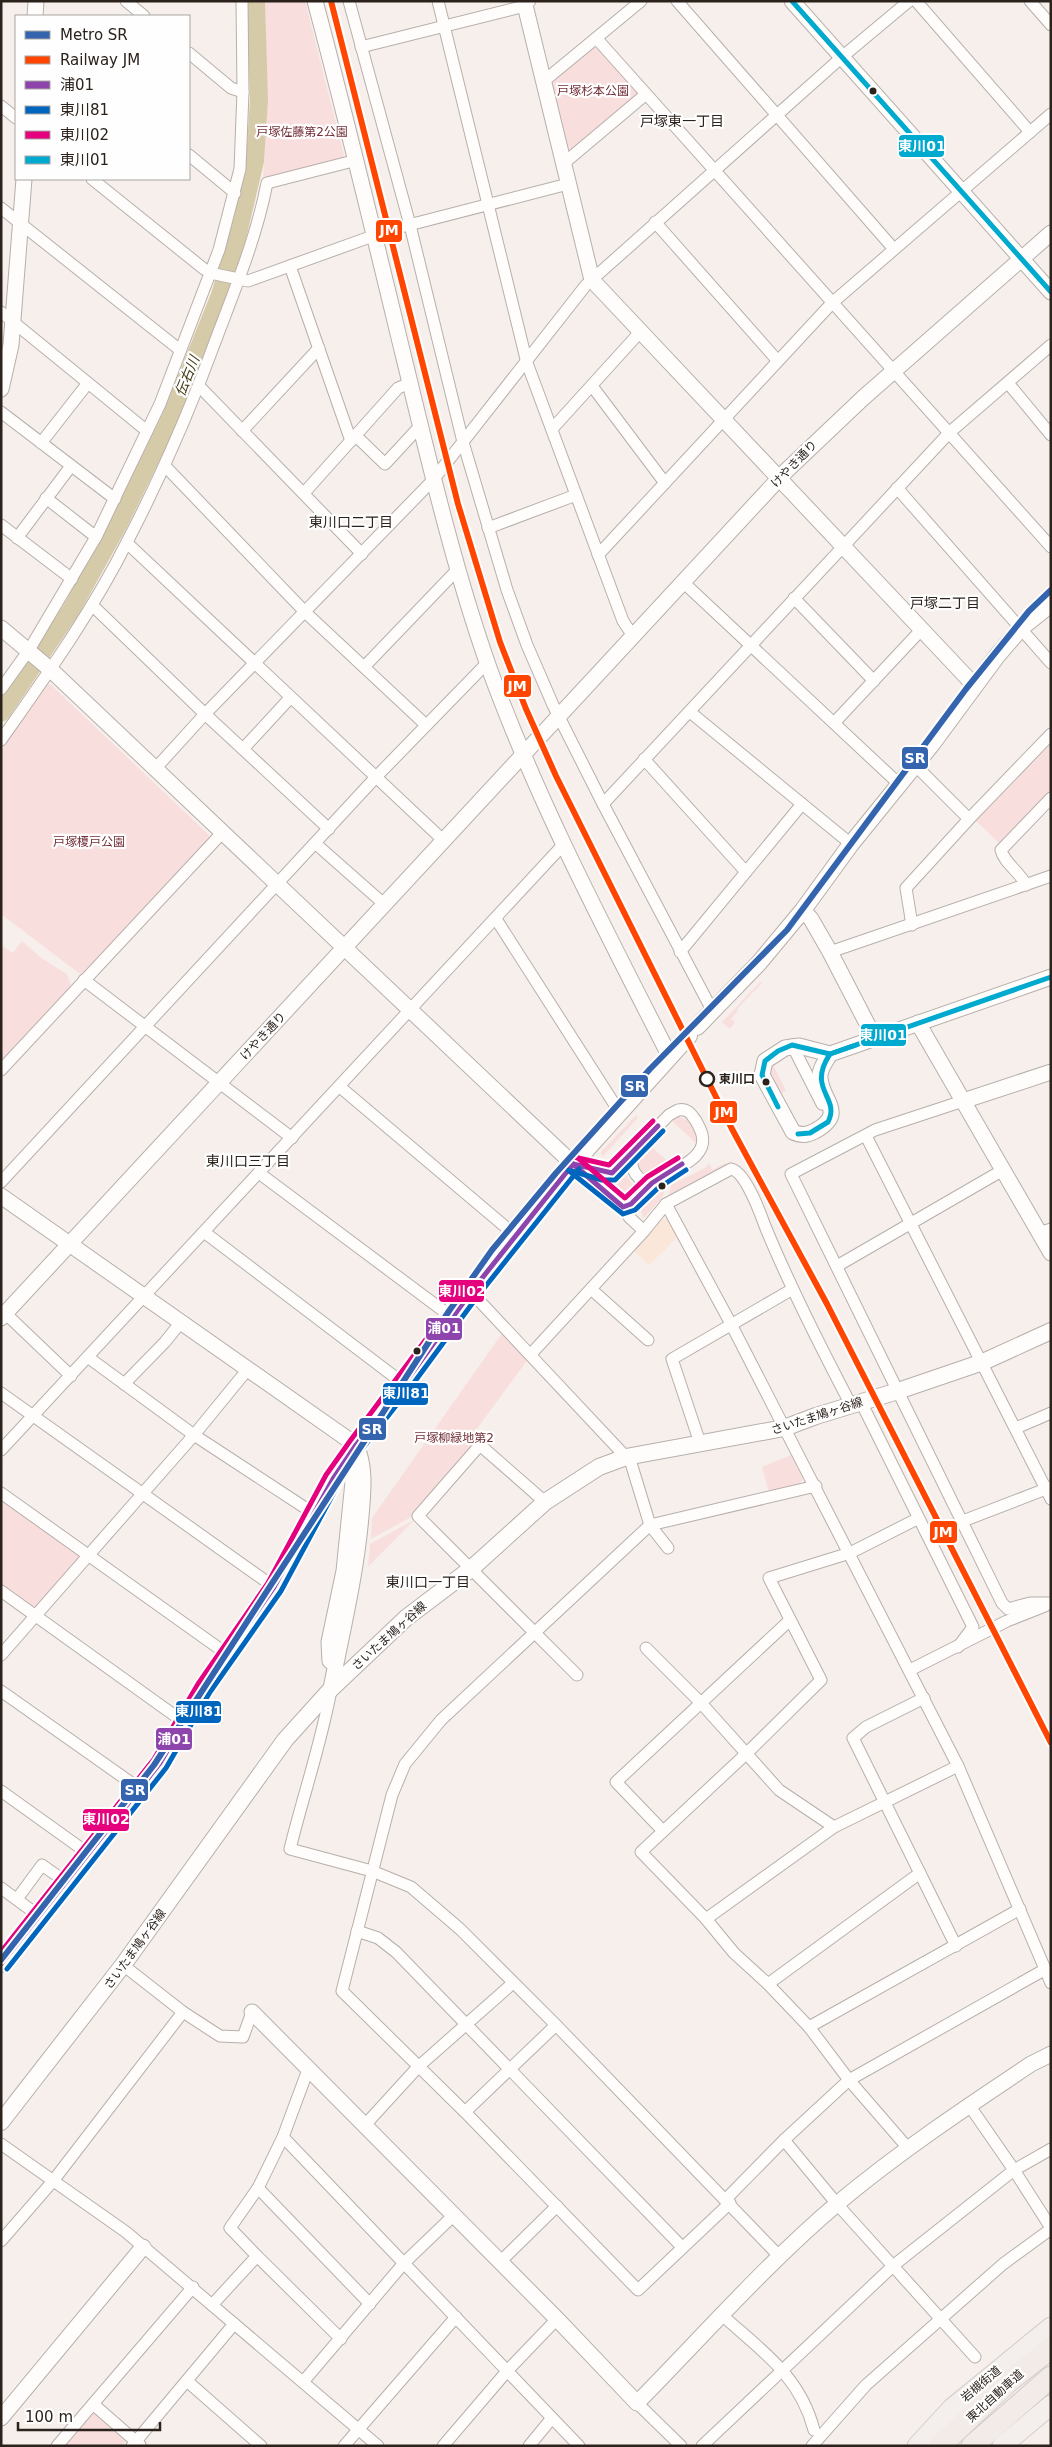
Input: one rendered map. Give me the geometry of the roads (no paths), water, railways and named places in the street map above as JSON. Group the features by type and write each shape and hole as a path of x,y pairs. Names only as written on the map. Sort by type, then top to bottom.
{"highway":[{"name":"岩槻街道","path":"917,2446 952,2408 1051,2327"},
{"name":"東北自動車道","path":"940,2446 1008,2382 1051,2348"},
{"name":"東北自動車道","path":"972,2446 1051,2377"},
{"path":"1002,2446 1051,2405"}],"main road":[{"path":"1,1964 160,1763 227,1654 274,1587 314,1513 356,1445 515,1235 574,1164 712,1010 759,963 803,910 850,844 914,765 974,685 1021,628 1051,604"},
{"name":"さいたま鳩ヶ谷線","path":"1,2122 124,1965 284,1740 331,1689 406,1618 472,1568 545,1502 599,1467 626,1457 784,1428 982,1362 1051,1331"}],"street":[{"path":"35,15 36,1"},
{"path":"126,1 143,15"},
{"path":"1,688 31,651 96,537 160,404 212,273 240,169 243,92 242,1"},
{"path":"315,1 357,160 379,233 410,383 433,480 458,569 488,662 524,754 563,845 670,1057"},
{"path":"349,1 405,226 463,442 488,528 527,645 559,718 712,1010"},
{"path":"438,1 527,362 623,621 633,636"},
{"path":"544,82 641,1"},
{"path":"677,1 893,248"},
{"path":"792,1 1020,260 1051,292"},
{"path":"155,769 205,714 306,613 433,480 592,280 842,57 909,1"},
{"path":"916,1 1030,132"},
{"path":"1030,1 1051,25"},
{"path":"361,47 526,3 592,280 974,685"},
{"path":"597,39 713,171 950,432 1051,548"},
{"path":"190,54 232,88 243,92"},
{"path":"563,164 645,95"},
{"path":"1,106 15,117"},
{"path":"598,555 724,420 777,360 832,303 893,248 1051,114"},
{"path":"190,156 235,193"},
{"path":"1,740 92,605 127,543 165,466 199,386 256,228 267,183 357,160"},
{"path":"1,389 11,345 7,317 21,224 24,180"},
{"path":"93,180 212,273 237,279 248,281 379,233"},
{"path":"405,226 568,184"},
{"path":"1,208 180,350"},
{"path":"655,222 777,360"},
{"name":"けやき通り","path":"3,1316 780,478 831,427 1051,233"},
{"path":"290,266 353,439 385,464 421,426"},
{"path":"7,317 147,431"},
{"path":"552,429 641,331"},
{"path":"603,804 950,432 1051,345"},
{"path":"242,431 319,348"},
{"path":"41,443 88,383"},
{"path":"304,493 398,388 410,383"},
{"path":"1008,383 1051,436"},
{"path":"199,386 362,554"},
{"path":"592,386 665,482"},
{"path":"1,412 115,499"},
{"path":"17,538 71,466"},
{"path":"165,466 306,613 426,725"},
{"path":"897,488 1051,663"},
{"path":"488,528 576,495"},
{"path":"46,498 96,537"},
{"path":"1,525 72,579"},
{"path":"127,543 443,840"},
{"path":"364,667 458,569"},
{"path":"683,582 898,784"},
{"path":"794,598 874,681"},
{"path":"92,605 205,714 330,829"},
{"path":"1,628 50,668 344,948 411,1009 574,1164 620,1206 626,1207 636,1201 652,1183 700,1150 702,1133 692,1114 684,1109 673,1112 615,1171 609,1173 600,1172 587,1165 574,1164"},
{"path":"834,722 922,629"},
{"path":"1,1182 330,829 376,777 488,662"},
{"path":"243,749 290,698"},
{"path":"690,712 850,844"},
{"path":"912,925 906,888 969,818 1051,734"},
{"path":"644,759 746,872"},
{"path":"914,765 969,818"},
{"path":"1026,885 1020,874 1002,855 1001,850 1051,798"},
{"path":"680,952 802,804"},
{"path":"1,1070 222,832"},
{"path":"316,844 384,904"},
{"path":"1,1450 89,1358 563,845"},
{"path":"830,952 1051,876"},
{"path":"803,910 811,919 830,952 874,1038"},
{"path":"496,919 610,1101 620,1113"},
{"path":"830,1054 824,1063 820,1077 832,1106 830,1119 826,1125 808,1134 793,1132 762,1075 765,1062 778,1051 792,1045 830,1054 1051,977"},
{"path":"84,980 292,1138"},
{"path":"918,1023 1003,1170 1045,1231 1051,1253"},
{"path":"792,1045 830,1119"},
{"path":"1049,1603 1030,1602 1008,1609 1002,1603 963,1521 895,1392 837,1266 791,1174 875,1130 1051,1072"},
{"path":"340,1087 515,1235"},
{"path":"866,1136 1049,1492 963,1521"},
{"path":"631,1155 633,1172 640,1180 652,1183"},
{"path":"531,1354 644,1231 666,1204 731,1168 735,1169 740,1173 757,1206 791,1290 859,1402 973,1627 958,1647"},
{"path":"837,1266 1003,1170"},
{"path":"259,1173 452,1318"},
{"path":"1,1196 356,1445 344,1570 329,1642 331,1689 325,1722 306,1784 290,1849 372,1871 411,1886 460,1929 556,2025 780,2257"},
{"path":"666,1204 816,1486 958,1766 1051,1983"},
{"path":"626,1207 629,1217 644,1231"},
{"path":"204,1232 404,1384"},
{"path":"590,1289 648,1340"},
{"path":"700,1443 672,1359 791,1290"},
{"path":"471,1292 631,1463 650,1525 668,1548"},
{"path":"3,1316 71,1376"},
{"path":"124,1384 165,1342 181,1322"},
{"path":"89,1358 194,1435 314,1513"},
{"path":"1,1655 194,1435 248,1369"},
{"path":"1,1393 274,1587"},
{"path":"1016,1428 1051,1413"},
{"path":"545,1502 480,1445 418,1516 577,1675"},
{"path":"816,1486 650,1525 441,1720 405,1764 392,1795 342,1991 465,2112 638,2290 728,2201 784,2140 849,2080 1044,1970"},
{"path":"1,1493 227,1654"},
{"path":"907,2147 849,2080 809,2027 768,1984 734,1953 706,1919 641,1852 747,1753 821,1680 769,1578 850,1553 918,1519"},
{"path":"1,1591 36,1614 185,1723"},
{"path":"910,1670 1049,1603"},
{"path":"662,1831 616,1782 790,1620"},
{"path":"646,1648 701,1703 779,1790 834,1827"},
{"path":"1,1691 140,1789"},
{"path":"924,1698 866,1727 852,1738 956,1946"},
{"path":"706,1919 834,1827 885,1804 958,1766"},
{"path":"1,1791 89,1854"},
{"path":"17,1899 42,1865 66,1882"},
{"path":"768,1984 920,1873"},
{"path":"1,1888 39,1916"},
{"path":"809,2027 1020,1910"},
{"path":"358,1931 378,1938 396,1952 512,2069 682,2247"},
{"path":"124,1965 182,2012 220,2036 243,2037 252,2012 309,2067 681,2446"},
{"path":"365,2125 418,2067 513,1983"},
{"path":"1,2240 53,2181 182,2012"},
{"path":"465,2112 556,2025"},
{"path":"637,2403 780,2257 837,2204 907,2147 1051,2054"},
{"path":"309,2067 283,2137 258,2188 230,2228 341,2339"},
{"path":"812,2446 866,2385 1002,2264 1051,2228 970,2105"},
{"path":"283,2137 579,2446"},
{"path":"784,2140 837,2204 975,2357"},
{"path":"1,2144 126,2232 378,2446"},
{"path":"702,2446 894,2265 1014,2170 1051,2149"},
{"path":"258,2188 370,2304"},
{"path":"500,2262 557,2206"},
{"path":"303,2382 404,2263 454,2215"},
{"path":"1,2418 143,2246"},
{"path":"212,2305 257,2256"},
{"path":"57,2446 193,2287"},
{"path":"723,2316 783,2369 801,2394 814,2430"},
{"path":"344,2446 456,2317"},
{"path":"443,2446 508,2370 557,2318"},
{"path":"93,2404 136,2444 234,2324"},
{"path":"187,2381 261,2446"},
{"path":"528,2446 552,2418"}],"waterway":[{"name":"伝右川","path":"1,713 71,610 118,525 170,419 220,295 237,238 255,161 259,100 256,1"},
{"name":"伝右川","path":"259,100 264,101"}],"metro line":[{"name":"SR","path":"1,1960 154,1765 449,1311 492,1250 556,1173 650,1069 787,930 966,689 1029,611 1051,590"}],"rail line":[{"name":"JM","path":"331,1 458,504 500,642 526,709 556,776 732,1129 827,1304 1051,1743"}],"place":[{"name":"東川口","path":"707,1079"}],"district":[{"name":"戸塚東一丁目","path":"682,121"},
{"name":"東川口二丁目","path":"351,522"},
{"name":"戸塚二丁目","path":"945,603"},
{"name":"東川口三丁目","path":"248,1161"},
{"name":"東川口一丁目","path":"428,1582"}],"park label":[{"name":"戸塚杉本公園","path":"593,91"},
{"name":"戸塚佐藤第2公園","path":"302,132"},
{"name":"戸塚榎戸公園","path":"89,842"},
{"name":"戸塚柳緑地第2","path":"454,1438"}]}
